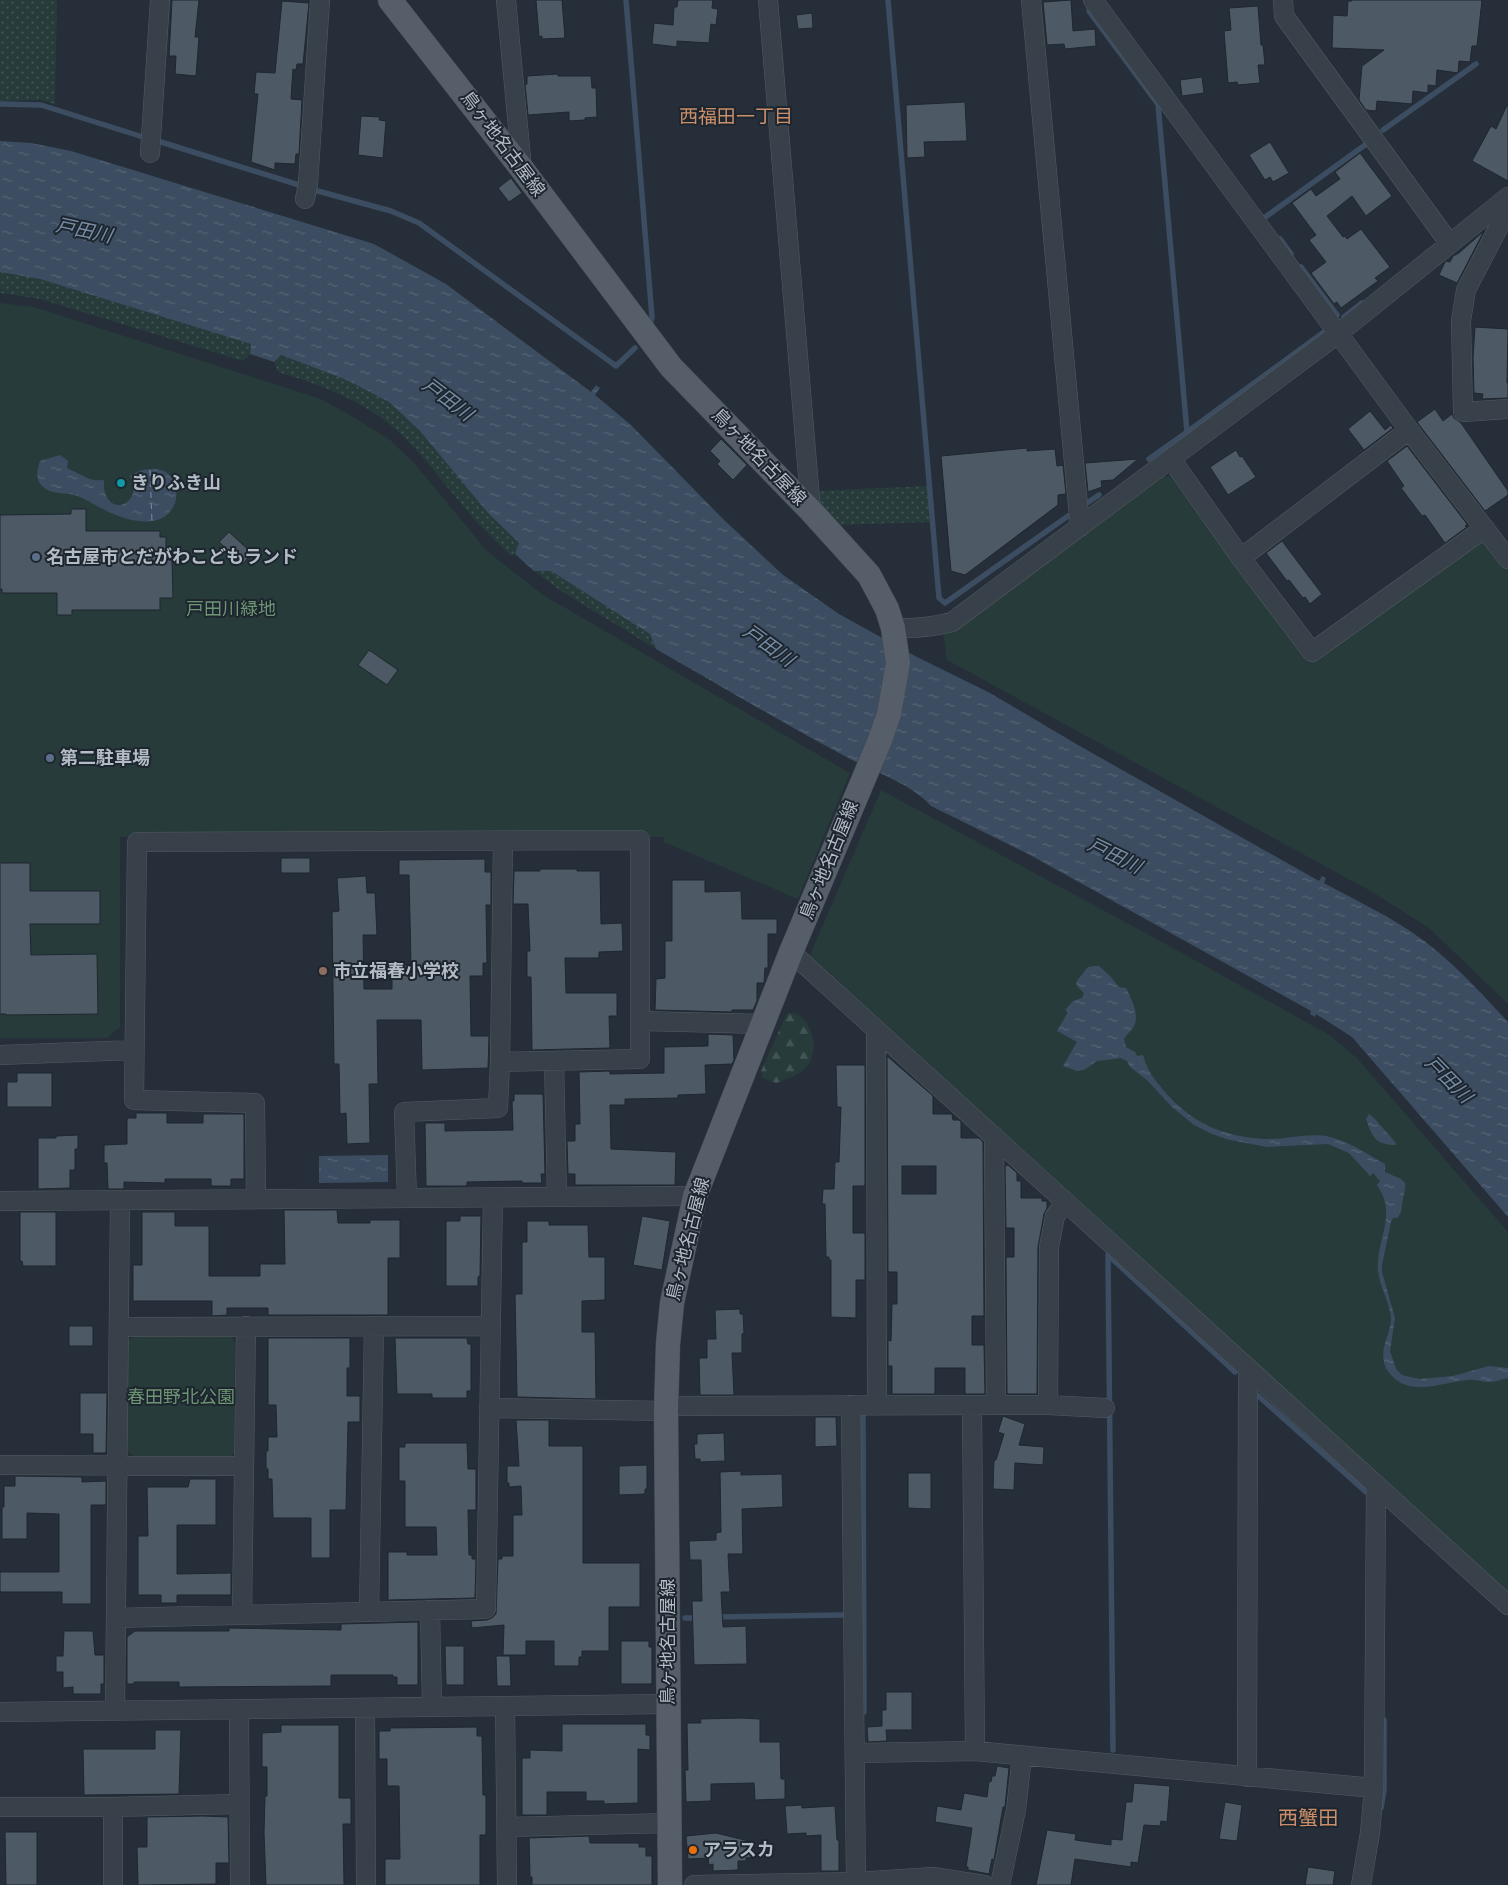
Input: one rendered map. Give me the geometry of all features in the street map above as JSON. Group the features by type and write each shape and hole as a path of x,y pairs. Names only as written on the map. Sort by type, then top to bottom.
{"main road":[{"name":"鳥ヶ地名古屋線","path":"390,0 522,168 672,367 870,575 887,609 893,628 898,663 889,714 880,740 791,952 695,1196 672,1303 668,1344 666,1408 670,1885"}],"street":[{"path":"150,154 160,0"},
{"path":"304,198 308,184 320,0"},
{"path":"506,0 522,168"},
{"path":"768,0 811,511"},
{"path":"1031,0 1080,527"},
{"path":"1093,0 1409,430 1508,559"},
{"path":"1282,0 1284,16 1450,244"},
{"path":"893,628 913,629 952,622 1339,333 1508,197"},
{"path":"1508,209 1466,290 1462,306 1461,349 1462,412 1508,409"},
{"path":"1241,558 1409,430"},
{"path":"1171,459 1241,558 1312,652 1485,528"},
{"path":"256,1199 255,1103 134,1100 133,1050 137,842 640,840 640,1059 500,1062"},
{"path":"407,1198 404,1112 498,1108 503,841"},
{"path":"791,952 1508,1605"},
{"path":"641,1021 763,1024"},
{"path":"876,1029 877,1406"},
{"path":"0,1055 133,1050"},
{"path":"554,1061 556,1197"},
{"path":"994,1136 996,1405"},
{"path":"0,1201 695,1196"},
{"path":"116,1618 486,1609 492,1197"},
{"path":"115,1711 120,1200"},
{"path":"1048,1405 1049,1247 1056,1216 1066,1202"},
{"path":"242,1615 246,1326"},
{"path":"369,1612 374,1326"},
{"path":"119,1327 491,1326"},
{"path":"1247,1777 1248,1370"},
{"path":"972,1405 974,1751"},
{"path":"489,1408 972,1405 1048,1405 1105,1408"},
{"path":"851,1406 856,1883"},
{"path":"0,1465 243,1466"},
{"path":"1361,1885 1370,1832 1374,1788 1376,1486"},
{"path":"430,1610 432,1707"},
{"path":"0,1712 668,1704"},
{"path":"505,1706 507,1885"},
{"path":"365,1708 366,1885"},
{"path":"238,1709 240,1885"},
{"path":"855,1753 974,1751 1374,1788"},
{"path":"1000,1885 1016,1810 1022,1756"},
{"path":"0,1807 240,1804"},
{"path":"113,1807 113,1885"},
{"path":"506,1827 669,1823"},
{"path":"694,1885 856,1883 933,1877 984,1885"}],"green space":[{"path":"0,0 57,0 55,104 41,100 0,101"},
{"path":"0,272 40,279 251,344 250,354 243,361 40,299 0,293"},
{"name":"戸田川緑地","path":"0,303 34,307 318,398 345,412 389,439 415,464 487,551 543,595 850,773 798,899 664,842 664,837 120,837 120,1027 107,1038 0,1038"},
{"path":"281,355 349,381 389,402 420,431 488,513 519,543 515,554 511,556 482,527 416,449 392,426 366,408 338,393 278,372 274,362"},
{"path":"1157,476 1170,476 1308,663 1487,534 1508,565 1508,1004 1429,928 1374,893 947,660 943,632"},
{"path":"928,486 930,522 838,525 818,508 817,491"},
{"path":"534,571 551,571 650,634 656,649 561,591"},
{"path":"881,790 1328,1034 1357,1058 1508,1232 1508,1594 810,955"},
{"path":"787,1013 797,1014 808,1024 813,1037 813,1050 810,1062 804,1069 776,1083 763,1078 761,1071"},
{"name":"春田野北公園","path":"136,1335 231,1336 235,1343 234,1454 226,1459 135,1457 126,1450 128,1341"}],"water":[{"name":"戸田川","path":"0,141 31,143 71,151 374,244 446,284 591,392 596,385 600,388 595,395 631,425 723,519 783,575 839,614 915,656 990,693 1319,881 1322,876 1326,878 1324,883 1387,917 1423,940 1457,969 1508,1022 1508,1217 1352,1037 1316,1014 1315,1017 1310,1014 1311,1011 1030,855 931,806 904,785 827,747 656,649 650,634 551,571 534,571 515,554 519,543 488,513 420,431 389,402 349,381 281,355 274,362 250,354 251,344 40,279 0,272"},
{"path":"60,455 68,461 67,468 90,479 104,480 108,499 119,505 125,504 133,492 134,482 130,476 140,471 151,469 163,471 171,477 174,483 176,489 175,503 170,512 162,518 144,522 123,518 78,496 49,491 38,480 37,471 40,461"},
{"path":"1099,966 1119,987 1126,988 1135,1012 1136,1022 1124,1039 1126,1047 1135,1052 1137,1056 1143,1055 1151,1074 1164,1091 1185,1112 1208,1126 1234,1135 1264,1139 1318,1135 1334,1138 1357,1148 1385,1164 1385,1172 1401,1179 1405,1183 1401,1211 1399,1216 1393,1218 1391,1222 1382,1265 1382,1272 1395,1318 1390,1351 1396,1369 1402,1375 1419,1379 1453,1376 1489,1366 1508,1368 1508,1378 1494,1382 1467,1380 1420,1387 1402,1383 1394,1378 1385,1366 1383,1356 1391,1317 1379,1276 1378,1262 1385,1223 1385,1205 1383,1195 1377,1185 1380,1181 1373,1173 1370,1176 1349,1153 1328,1144 1267,1147 1230,1140 1212,1134 1194,1125 1172,1107 1147,1080 1130,1067 1127,1061 1121,1058 1097,1061 1084,1070 1077,1071 1063,1066 1077,1042 1057,1031 1068,1012 1065,1010 1073,1001 1082,998 1084,993 1077,986 1076,982 1088,967"},
{"path":"1369,1114 1396,1145 1383,1143 1375,1138 1366,1119"},
{"path":"388,1155 388,1182 319,1183 319,1156"}],"building":[{"path":"172,0 199,0 195,37 199,37 196,76 175,74 176,56 169,56"},
{"path":"536,0 562,0 565,38 542,39 542,36 539,37"},
{"path":"678,0 713,0 712,8 718,9 716,25 711,24 709,43 677,41 677,47 652,44 654,23 673,25 674,7 677,7"},
{"path":"1071,0 1073,31 1095,29 1096,46 1065,49 1064,44 1047,45 1043,2"},
{"path":"1482,0 1477,46 1472,46 1470,62 1459,61 1458,73 1437,70 1436,86 1428,85 1428,93 1413,91 1412,104 1377,101 1376,111 1366,110 1359,100 1362,66 1384,50 1332,48 1333,15 1347,16 1348,1"},
{"path":"282,1 309,3 303,64 297,64 296,70 293,69 291,99 302,100 299,154 296,154 295,164 275,163 275,170 251,162 258,94 254,94 256,72 275,73"},
{"path":"1258,6 1261,45 1263,45 1265,65 1258,65 1260,83 1238,85 1237,82 1228,83 1224,31 1231,30 1229,8"},
{"path":"812,13 813,28 798,29 796,15"},
{"path":"558,74 558,76 591,76 592,88 596,88 597,117 569,121 569,112 528,115 525,84 527,84 527,76"},
{"path":"1202,77 1204,93 1182,96 1180,80"},
{"path":"965,102 967,141 924,142 925,157 907,158 906,105"},
{"path":"1508,103 1508,181 1472,161 1491,126 1496,129"},
{"path":"361,116 380,117 379,120 386,121 383,158 358,155"},
{"path":"1270,142 1289,173 1273,182 1270,177 1265,180 1249,155"},
{"path":"1360,153 1392,196 1366,216 1352,196 1327,216 1343,237 1345,236 1347,239 1361,229 1390,267 1375,278 1378,281 1341,308 1337,302 1334,304 1311,273 1326,262 1309,240 1316,235 1292,203 1311,189 1316,196 1340,179 1335,172"},
{"path":"511,178 522,193 509,202 498,188"},
{"path":"1484,231 1457,283 1439,275 1446,261 1450,262 1453,256"},
{"path":"1475,327 1508,329 1508,398 1482,399 1483,394 1474,393 1473,358"},
{"path":"1435,409 1443,421 1452,414 1461,423 1508,491 1508,495 1485,511 1417,422"},
{"path":"1370,411 1385,430 1391,425 1393,428 1364,450 1348,429"},
{"path":"721,439 747,465 733,480 717,464 720,461 710,451"},
{"path":"1407,446 1467,524 1465,526 1467,527 1445,543 1425,515 1422,516 1401,488 1404,486 1387,461"},
{"path":"1027,448 1027,451 1055,449 1057,466 1063,465 1066,494 1058,495 1058,505 965,575 951,571 941,456"},
{"path":"1236,450 1256,477 1228,495 1210,467"},
{"path":"1138,459 1113,480 1101,481 1102,487 1088,492 1085,463"},
{"path":"71,509 86,509 86,531 160,531 160,537 166,537 166,553 169,553 169,560 172,560 173,598 160,598 160,610 72,610 72,615 57,615 57,593 2,593 2,589 0,589 0,515 71,514"},
{"path":"229,532 252,553 243,564 219,542"},
{"path":"1282,541 1322,594 1310,604 1289,580 1287,581 1266,553"},
{"path":"369,650 398,670 387,685 358,665"},
{"path":"281,858 310,858 310,873 281,873"},
{"path":"485,859 485,872 491,872 491,905 486,905 487,963 483,963 483,976 470,976 471,1036 489,1036 488,1068 422,1070 421,1020 377,1020 378,1084 369,1084 370,1143 347,1144 346,1113 340,1114 339,1064 334,1064 332,912 339,911 337,878 366,876 367,893 375,893 377,935 363,935 364,989 392,989 392,973 401,965 411,965 409,875 399,875 399,860"},
{"path":"0,863 30,863 30,891 100,891 100,924 30,924 31,955 97,954 98,1014 0,1014"},
{"path":"540,869 600,871 601,924 622,923 623,951 599,952 599,958 565,958 566,993 617,993 617,1016 609,1016 610,1048 532,1050 531,977 527,977 527,951 530,951 528,904 513,904 514,871 540,871"},
{"path":"672,880 705,880 705,892 741,891 742,919 777,919 777,934 768,934 768,968 765,968 764,983 757,983 757,1001 753,1010 732,1010 732,1012 655,1010 656,979 665,978 665,941 672,941"},
{"path":"708,1034 733,1035 734,1060 732,1064 705,1065 706,1094 678,1095 678,1098 625,1099 625,1105 610,1105 611,1149 676,1152 675,1185 575,1185 575,1174 568,1174 567,1141 575,1141 575,1124 580,1124 579,1072 610,1071 610,1074 664,1073 664,1047 708,1046"},
{"path":"887,1056 933,1096 933,1114 952,1114 953,1120 961,1122 961,1138 979,1138 983,1142 984,1316 972,1316 972,1345 984,1345 985,1394 965,1394 965,1368 935,1368 935,1394 892,1394 892,1366 888,1366 888,1340 891,1341 892,1304 897,1304 897,1272 888,1272","holes":["902,1166 936,1166 936,1194 902,1194"]},
{"path":"836,1065 865,1065 865,1186 853,1186 853,1233 865,1233 865,1280 856,1280 856,1318 831,1317 831,1260 829,1260 829,1257 826,1257 825,1204 822,1204 823,1189 834,1189 835,1162 839,1162 841,1107 837,1107"},
{"path":"17,1073 52,1073 52,1107 7,1107 7,1082 17,1082"},
{"path":"514,1094 543,1094 545,1174 541,1174 542,1183 522,1183 522,1181 467,1182 467,1186 426,1186 425,1123 445,1123 445,1131 513,1130 512,1101 514,1101"},
{"path":"136,1113 167,1113 167,1123 203,1123 203,1114 244,1114 244,1179 231,1179 231,1186 211,1186 211,1179 165,1179 165,1183 124,1182 124,1189 108,1189 107,1163 104,1163 104,1145 127,1144 127,1118 136,1118"},
{"path":"78,1135 78,1149 75,1149 75,1170 70,1170 70,1188 38,1189 38,1138"},
{"path":"1008,1165 1017,1173 1017,1181 1021,1181 1021,1198 1042,1198 1042,1201 1047,1201 1038,1247 1037,1394 1007,1394 1006,1257 1014,1257 1014,1228 1006,1228 1005,1166"},
{"path":"284,1210 337,1210 338,1223 370,1223 370,1220 400,1220 400,1258 388,1258 388,1315 268,1315 268,1308 227,1308 227,1315 212,1316 212,1301 133,1301 133,1265 142,1265 142,1212 175,1212 175,1226 209,1226 209,1276 260,1276 260,1264 285,1264"},
{"path":"20,1212 56,1212 56,1266 23,1266 22,1261 20,1261"},
{"path":"460,1216 481,1216 480,1276 478,1277 478,1286 446,1286 446,1221 460,1221"},
{"path":"642,1216 670,1221 662,1270 633,1265"},
{"path":"527,1221 549,1221 549,1225 588,1225 589,1257 605,1257 605,1300 582,1301 582,1332 595,1332 596,1399 517,1397 515,1294 522,1294 522,1242 527,1242"},
{"path":"740,1309 740,1314 743,1314 744,1333 742,1334 742,1353 732,1353 734,1395 700,1395 699,1358 707,1358 707,1339 716,1339 715,1310"},
{"path":"69,1326 93,1326 93,1346 69,1346"},
{"path":"268,1338 350,1338 350,1368 347,1368 347,1396 360,1396 360,1422 348,1422 346,1510 330,1510 330,1558 311,1558 311,1518 273,1518 272,1479 268,1479 266,1451 268,1451 268,1437 277,1437 276,1405 268,1405"},
{"path":"395,1338 467,1338 468,1344 471,1344 471,1391 467,1391 467,1398 432,1398 432,1394 397,1394"},
{"path":"80,1393 107,1393 106,1453 93,1453 93,1434 80,1434"},
{"path":"1003,1416 1025,1424 1019,1445 1044,1447 1043,1465 1015,1463 1014,1490 993,1489 994,1460 996,1460 1004,1434 998,1432"},
{"path":"815,1417 836,1417 837,1446 815,1447"},
{"path":"516,1420 549,1420 549,1446 583,1446 583,1563 640,1563 640,1607 609,1607 609,1651 582,1651 582,1657 579,1657 579,1666 554,1666 554,1641 526,1641 526,1655 503,1655 504,1625 472,1628 471,1621 487,1620 496,1614 498,1559 502,1559 502,1556 513,1556 513,1515 522,1515 521,1486 509,1487 509,1483 507,1483 507,1466 519,1466"},
{"path":"724,1433 725,1461 700,1462 700,1459 695,1459 694,1444 697,1444 697,1434"},
{"path":"405,1443 467,1443 468,1469 476,1469 476,1510 468,1510 469,1555 472,1555 472,1559 476,1559 475,1598 388,1600 388,1552 407,1552 407,1555 437,1555 436,1527 405,1527 405,1481 399,1481 399,1447 405,1447"},
{"path":"647,1465 647,1489 645,1489 645,1494 619,1495 619,1466"},
{"path":"741,1471 741,1475 782,1474 783,1507 742,1509 743,1554 728,1554 730,1592 721,1592 723,1627 746,1626 747,1664 694,1665 692,1601 702,1601 701,1560 690,1560 689,1541 716,1540 716,1533 721,1532 720,1472"},
{"path":"908,1473 931,1473 931,1509 908,1508"},
{"path":"15,1476 82,1477 82,1482 106,1481 106,1505 91,1505 91,1604 62,1604 62,1592 0,1592 0,1572 59,1572 59,1514 27,1513 27,1539 2,1539 4,1486 15,1486"},
{"path":"190,1479 216,1479 216,1525 177,1525 177,1574 231,1573 231,1595 177,1595 177,1603 161,1603 161,1595 138,1595 138,1536 148,1536 147,1487 188,1487"},
{"path":"418,1622 418,1685 397,1685 397,1677 393,1677 393,1675 331,1675 331,1686 179,1687 179,1682 134,1682 134,1684 127,1684 127,1637 135,1631 229,1631 229,1628 341,1630 341,1624"},
{"path":"64,1631 93,1631 95,1655 104,1655 104,1684 101,1684 101,1694 73,1694 73,1687 63,1688 63,1672 56,1672 56,1656 63,1656"},
{"path":"621,1641 649,1641 649,1647 652,1647 652,1684 621,1684"},
{"path":"445,1646 464,1646 464,1685 446,1685"},
{"path":"496,1656 510,1656 511,1686 497,1686"},
{"path":"886,1692 912,1692 912,1730 886,1730 887,1741 868,1742 867,1727 882,1726 882,1710 886,1710"},
{"path":"700,1719 760,1719 760,1742 780,1742 781,1779 785,1779 785,1799 755,1800 754,1783 711,1784 711,1801 686,1802 685,1770 688,1770 687,1723 701,1723"},
{"path":"562,1724 646,1724 646,1735 650,1735 650,1750 638,1749 638,1803 604,1804 604,1801 586,1801 586,1792 547,1792 547,1815 522,1815 522,1758 530,1758 530,1750 562,1751"},
{"path":"281,1725 339,1725 339,1798 351,1798 351,1824 343,1824 344,1885 266,1885 264,1833 267,1767 262,1767 262,1733 281,1732"},
{"path":"477,1727 477,1736 482,1736 483,1795 486,1795 486,1835 480,1835 480,1885 385,1885 385,1859 400,1859 399,1786 387,1786 387,1759 379,1759 379,1731 390,1731 390,1728"},
{"path":"155,1730 181,1730 179,1794 84,1795 83,1749 155,1749"},
{"path":"997,1766 1009,1768 1005,1807 1003,1807 994,1860 992,1859 989,1874 968,1870 968,1867 966,1867 972,1828 935,1822 937,1806 961,1810 964,1793 987,1797 989,1781 991,1782 992,1776 995,1776"},
{"path":"1134,1783 1170,1786 1167,1822 1161,1821 1160,1826 1144,1825 1138,1863 1131,1862 1131,1867 1075,1859 1071,1885 1036,1885 1047,1830 1076,1834 1075,1840 1111,1845 1111,1839 1122,1840 1126,1802 1132,1802"},
{"path":"1225,1802 1242,1805 1237,1841 1219,1839"},
{"path":"802,1805 802,1808 835,1806 837,1840 839,1840 839,1871 821,1871 821,1835 806,1836 806,1833 787,1834 785,1806"},
{"path":"147,1817 228,1817 229,1863 216,1863 216,1884 138,1885 137,1847 147,1847"},
{"path":"5,1832 37,1832 37,1885 6,1885"},
{"path":"716,1833 753,1842 755,1857 746,1858 746,1861 738,1861 738,1870 713,1871 713,1864 709,1865 708,1858 688,1859 686,1836"},
{"path":"589,1836 590,1843 639,1843 639,1847 646,1847 646,1856 652,1856 652,1885 532,1885 529,1838"},
{"path":"1308,1867 1335,1871 1333,1885 1305,1885"}],"waterway":[{"path":"626,0 652,317 650,326"},
{"path":"888,0 939,598 945,603 1068,516"},
{"path":"1089,11 1158,104 1187,432 1149,459"},
{"path":"1383,130 1476,64"},
{"path":"1,104 41,105 143,137"},
{"path":"161,142 299,185"},
{"path":"1264,218 1365,145"},
{"path":"314,190 391,211 419,223 616,366 635,348"},
{"path":"1280,239 1291,254"},
{"path":"1301,267 1337,315"},
{"path":"1344,317 1362,303"},
{"path":"1187,432 1324,332"},
{"path":"1084,505 1099,495"},
{"path":"1113,1750 1108,1255 1235,1372"},
{"path":"1254,1392 1366,1492"},
{"path":"863,1412 864,1712"},
{"path":"715,1617 842,1615"},
{"path":"685,1618 698,1618"},
{"path":"1381,1808 1384,1790 1384,1720"}],"ferry route":[{"path":"150,470 152,522"}],"place":[{"name":"きりふき山","path":"121,483"},
{"name":"名古屋市とだがわこどもランド","path":"36,557"},
{"name":"第二駐車場","path":"50,758"},
{"name":"市立福春小学校","path":"323,971"},
{"name":"アラスカ","path":"693,1850"}],"district":[{"name":"西福田一丁目","path":"736,116"},
{"name":"西蟹田","path":"1308,1818"}]}
